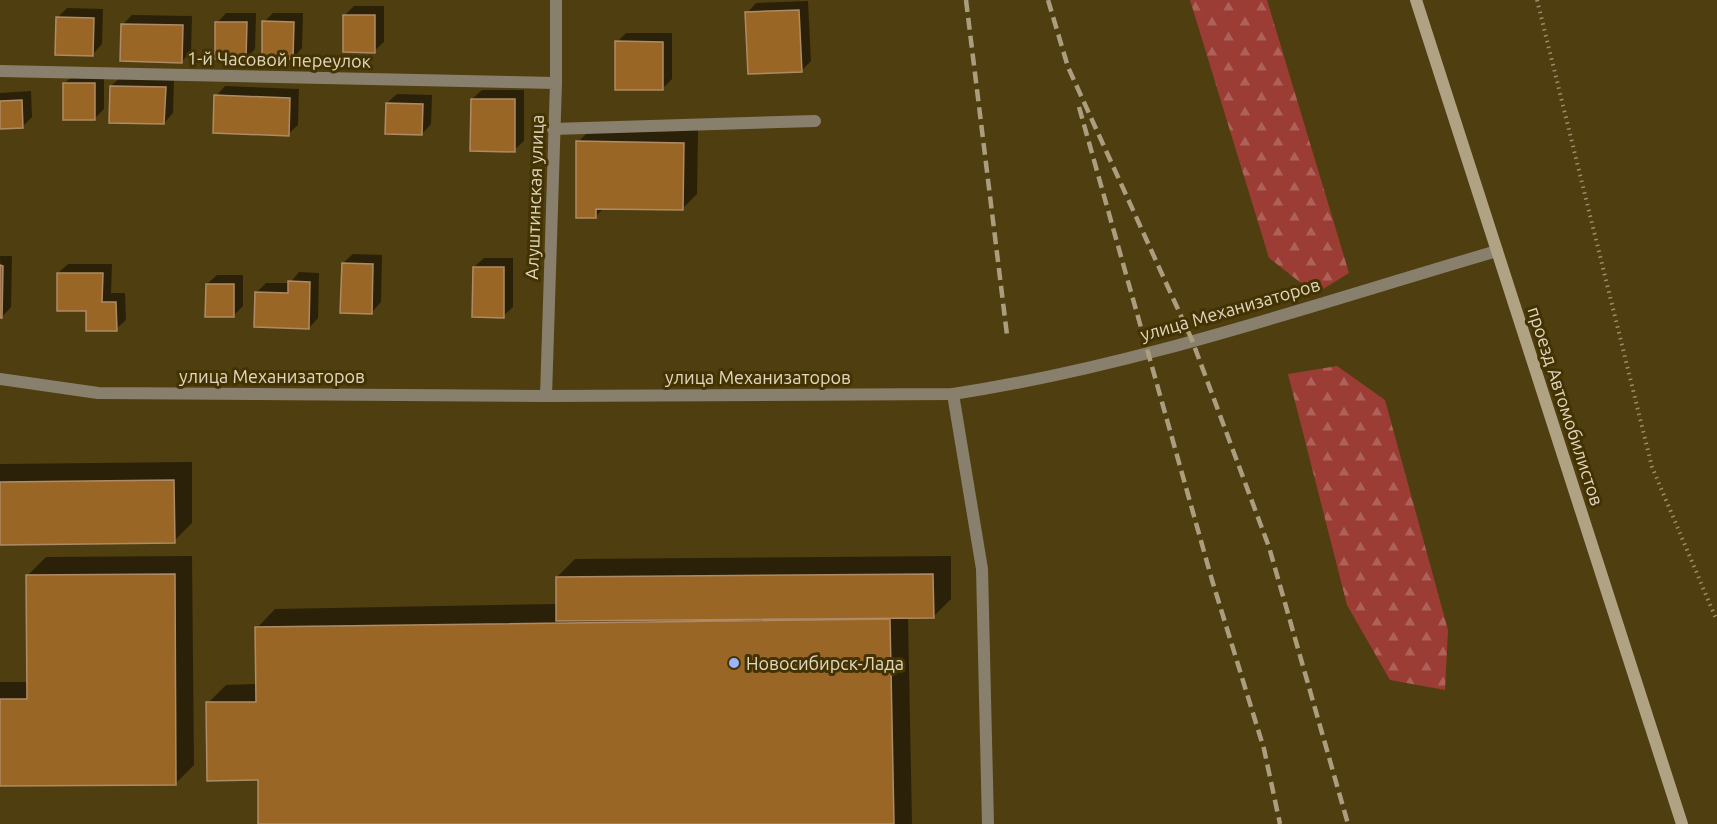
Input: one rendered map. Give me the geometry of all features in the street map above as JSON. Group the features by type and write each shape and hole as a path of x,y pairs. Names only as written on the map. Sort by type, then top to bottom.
{"street":[{"name":"Алуштинская улица","path":"546,396 556,83 556,0"},
{"name":"проезд Автомобилистов","path":"1416,0 1682,824"},
{"name":"1-й Часовой переулок","path":"0,71 556,83"},
{"path":"553,129 815,121"},
{"name":"улица Механизаторов","path":"0,379 98,393 546,396 953,394 1002,386 1148,352 1497,251"},
{"path":"953,394 982,569 988,824"}],"path":[{"path":"1537,0 1652,467 1717,621"}],"green space":[{"path":"1190,0 1267,0 1349,273 1315,294 1269,258"},
{"path":"1337,366 1385,400 1448,630 1445,690 1390,680 1347,605 1288,374"}],"building":[{"path":"799,10 802,72 748,74 745,12"},
{"path":"343,15 375,15 375,53 343,52"},
{"path":"56,17 94,18 93,56 55,55"},
{"path":"262,21 294,22 293,59 262,59"},
{"path":"215,22 247,22 246,60 215,59"},
{"path":"121,24 183,25 182,63 120,61"},
{"path":"615,41 663,42 663,90 615,90"},
{"path":"63,83 95,83 95,120 63,120"},
{"path":"110,86 166,87 164,124 109,123"},
{"path":"214,95 290,98 289,136 213,133"},
{"path":"471,99 515,99 515,152 470,151"},
{"path":"22,100 23,128 0,129 0,101"},
{"path":"386,103 423,104 422,135 385,134"},
{"path":"576,141 684,143 683,210 596,209 596,218 576,218"},
{"path":"342,263 373,264 372,314 340,313"},
{"path":"0,265 3,266 2,318 0,318"},
{"path":"473,267 504,267 504,318 472,317"},
{"path":"57,273 103,273 102,302 116,302 117,331 86,331 86,311 57,311"},
{"path":"288,281 310,282 309,329 254,327 255,292 288,293"},
{"path":"206,284 234,284 234,317 205,317"},
{"path":"174,480 175,543 0,545 0,482"},
{"path":"175,574 176,785 0,786 0,699 27,699 26,575"},
{"path":"933,574 934,618 556,621 556,577"},
{"path":"890,619 894,824 258,824 258,780 207,781 206,702 256,702 255,627"}],"railway":[{"path":"966,0 1007,335"},
{"path":"1048,0 1068,67 1192,340 1269,547 1348,824"},
{"path":"1079,107 1212,580 1264,749 1280,824"}],"place":[{"name":"Новосибирск-Лада","path":"734,663"}]}
